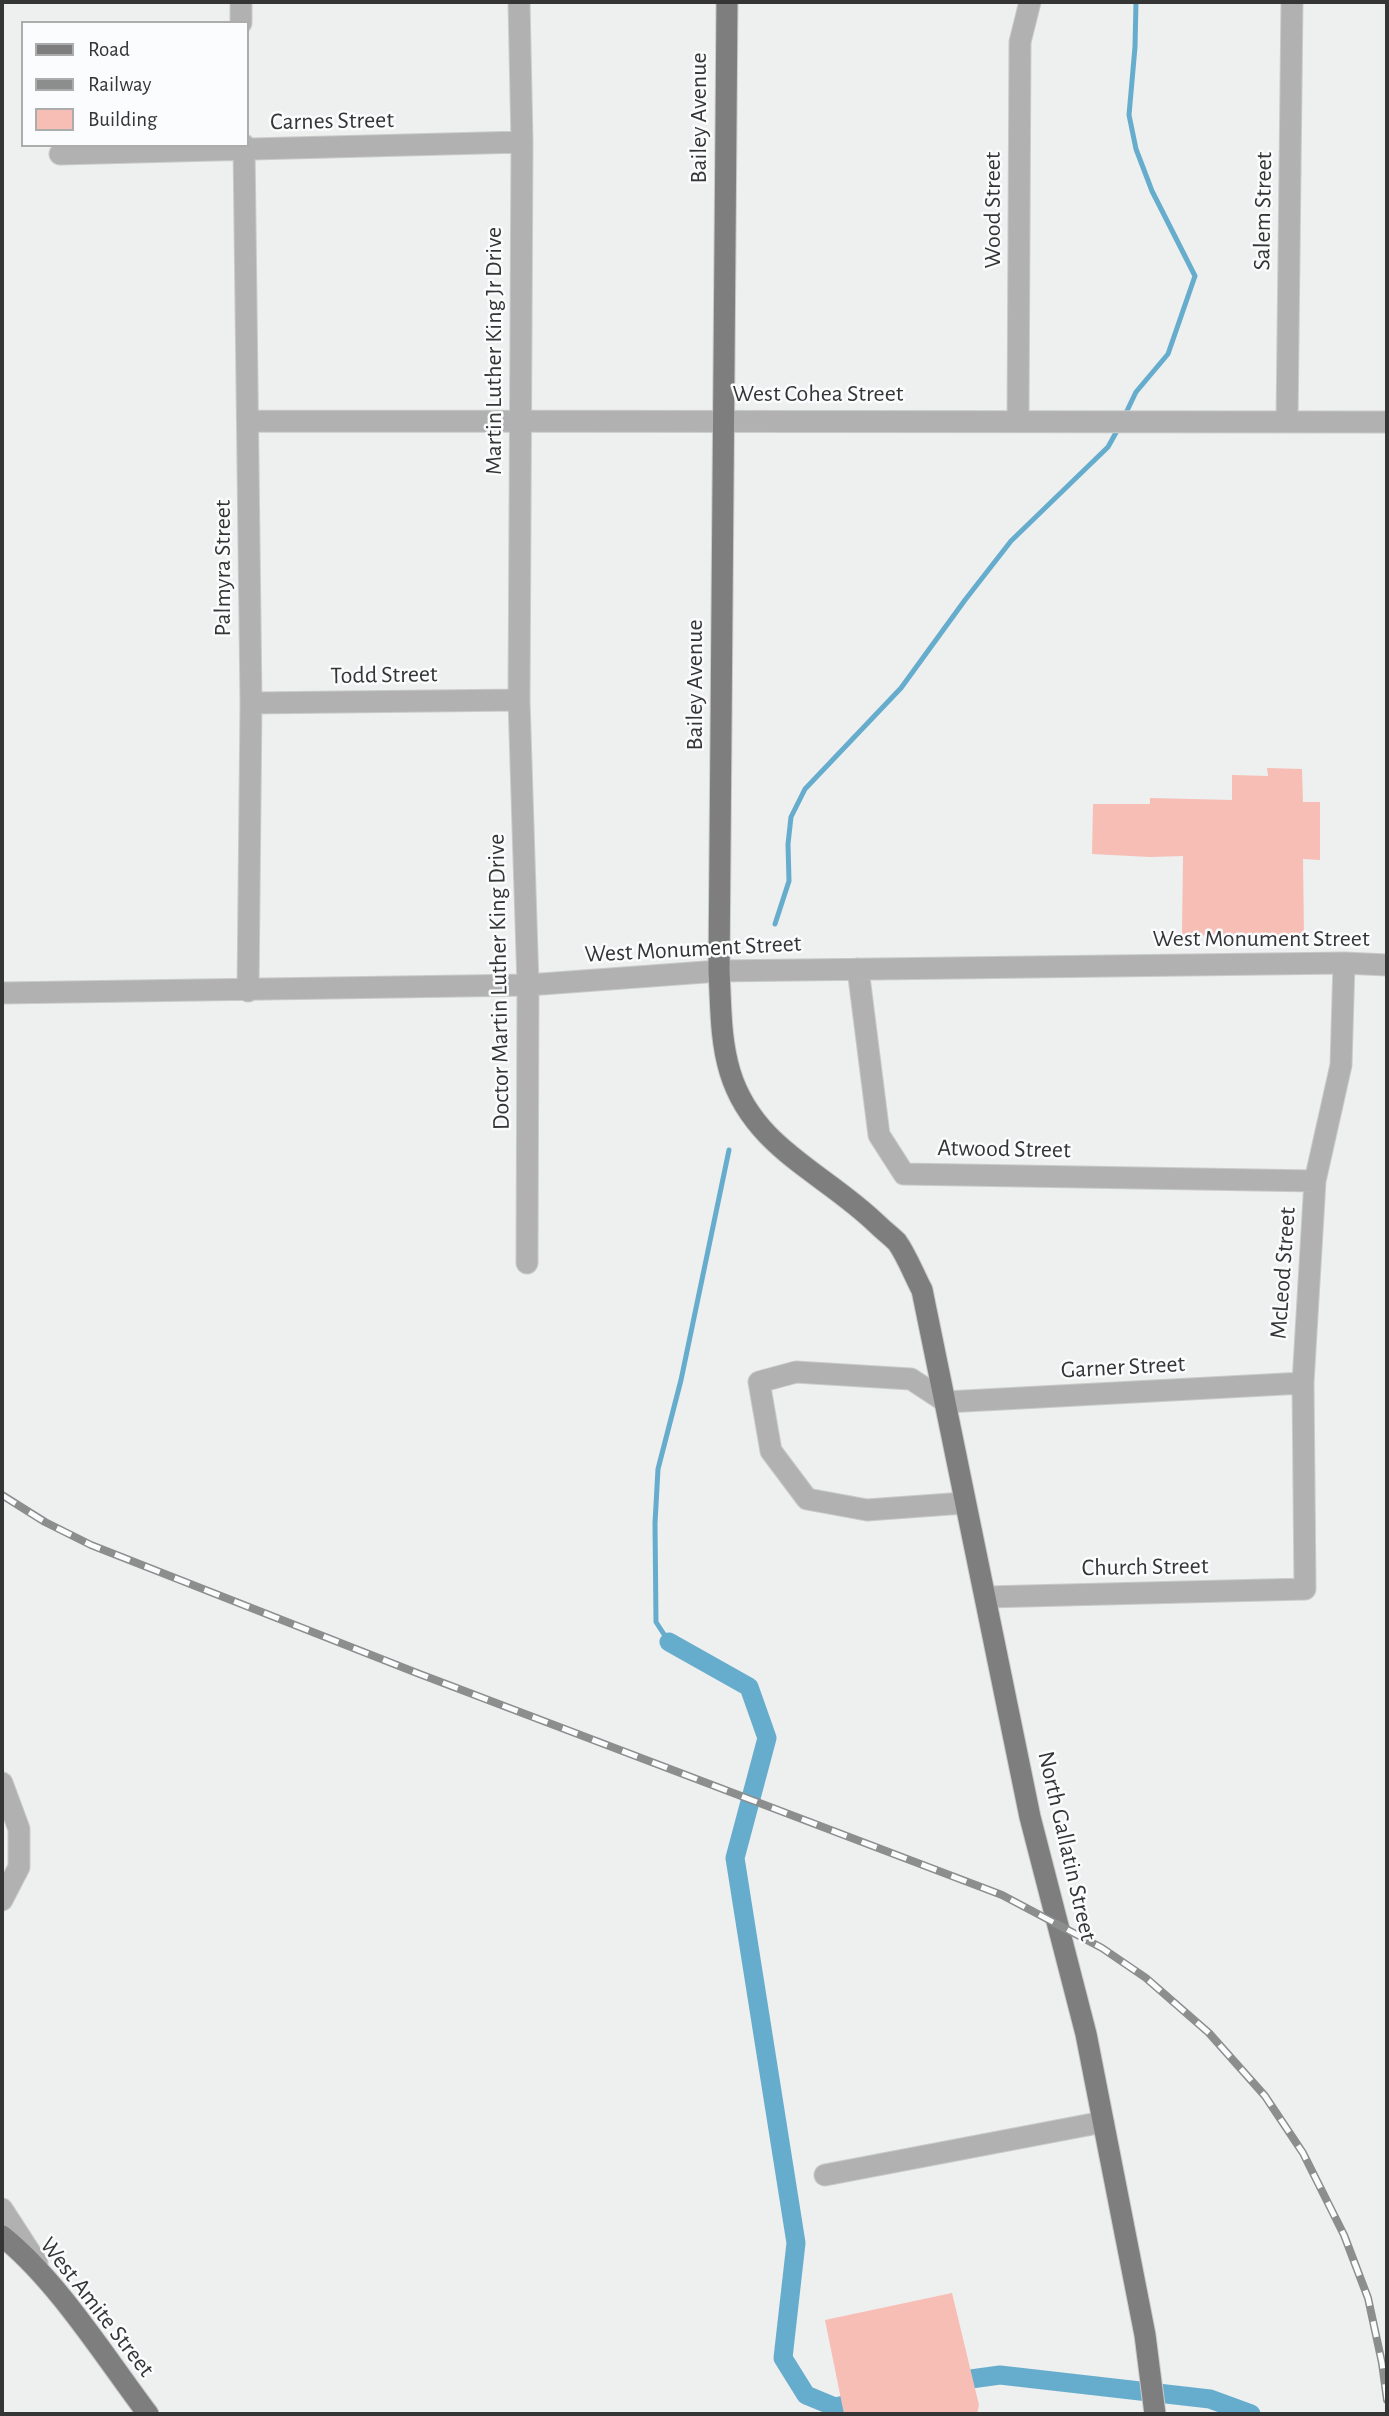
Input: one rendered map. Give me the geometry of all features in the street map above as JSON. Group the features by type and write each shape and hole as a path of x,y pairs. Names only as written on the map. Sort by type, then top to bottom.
{"main road":[{"name":"Bailey Avenue","path":"727,2 719,971 722,1036 731,1074 744,1104 767,1136 799,1164 842,1192 897,1243 922,1290"},
{"name":"North Gallatin Street","path":"922,1290 1030,1817 1086,2034 1145,2335 1155,2414"},
{"name":"West Amite Street","path":"7,2243 54,2288 148,2414"}],"street":[{"path":"241,2 241,21"},
{"name":"Martin Luther King Jr Drive","path":"519,2 522,142 519,700"},
{"name":"Wood Street","path":"1018,420 1020,42 1030,2"},
{"name":"Salem Street","path":"1287,422 1292,2"},
{"name":"Carnes Street","path":"248,147 522,142"},
{"name":"Carnes Street","path":"60,154 244,147"},
{"name":"Palmyra Street","path":"244,147 251,703 248,990"},
{"name":"West Cohea Street","path":"248,421 1387,422"},
{"name":"Todd Street","path":"251,703 519,700"},
{"name":"Doctor Martin Luther King Drive","path":"519,700 528,985 527,1263"},
{"name":"West Monument Street","path":"2,993 528,985 719,971 1344,963 1387,965"},
{"name":"McLeod Street","path":"1305,1589 1303,1383 1315,1181 1341,1065 1344,963"},
{"name":"Atwood Street","path":"858,969 880,1135 904,1174 1315,1181"},
{"path":"946,1402 911,1379 796,1372 759,1382 771,1451 807,1499 867,1510 964,1503"},
{"name":"Garner Street","path":"946,1402 1303,1383"},
{"name":"Church Street","path":"986,1597 1305,1589"},
{"path":"2,1783 19,1829 19,1867 2,1900"},
{"path":"825,2175 1103,2122"},
{"path":"2,2208 54,2288"}],"building":[{"path":"1267,768 1302,769 1303,802 1320,802 1320,860 1303,859 1304,938 1182,935 1183,856 1092,854 1093,804 1150,804 1150,798 1232,800 1232,775 1268,776"},
{"path":"952,2293 979,2405 977,2414 844,2414 825,2320"}],"waterway":[{"path":"1124,417 1136,392 1168,354 1195,276 1152,191 1136,149 1129,115 1136,2"},
{"path":"775,924 789,881 788,844 791,817 805,789 901,688 1011,541 1108,447 1118,429"},
{"path":"669,1642 656,1622 655,1523 658,1469 681,1380 729,1150"},
{"path":"669,1642 749,1687 767,1738 735,1858 796,2243 783,2358 806,2395 835,2407 868,2400"},
{"path":"949,2382 1000,2375 1210,2399 1251,2414"}],"railway":[{"path":"2,1495 45,1522 91,1545 417,1673 1002,1895 1102,1948 1146,1978 1209,2033 1265,2096 1303,2153 1344,2235 1368,2298 1387,2400"}]}
